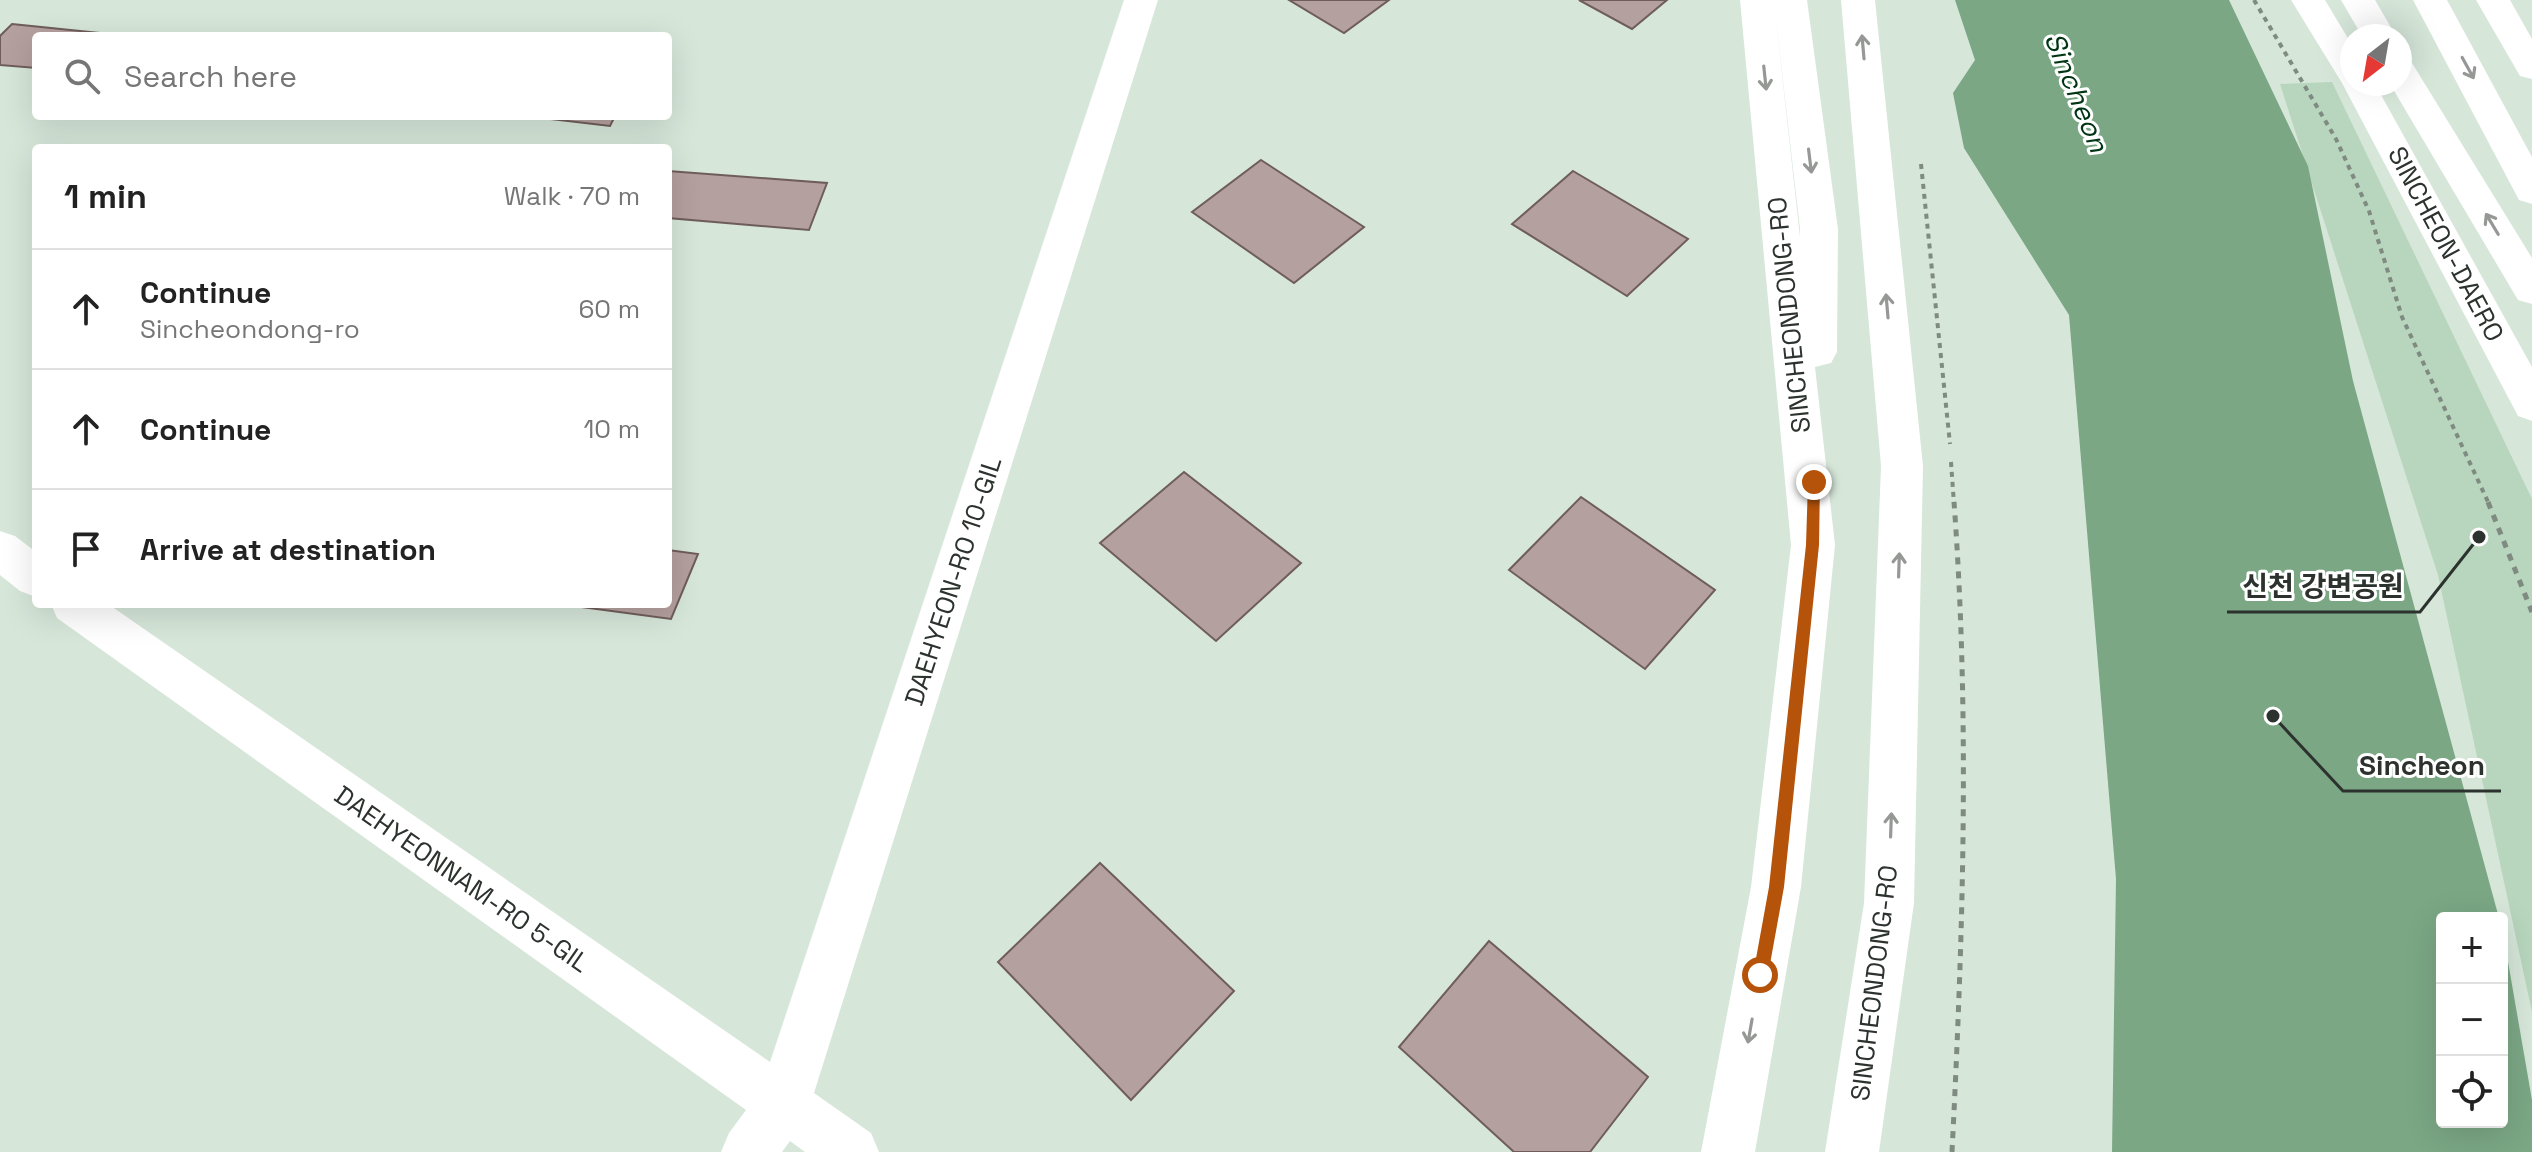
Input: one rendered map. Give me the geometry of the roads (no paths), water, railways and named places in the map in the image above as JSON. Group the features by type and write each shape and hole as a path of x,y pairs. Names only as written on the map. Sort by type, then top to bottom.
{"main road":[{"name":"DAEHYEON-RO 10-GIL","path":"748,1152 783,1105 1141,0"},
{"name":"SINCHEONDONG-RO","path":"1728,1152 1776,887 1813,545 1757,0"},
{"path":"1790,0 1819,229 1813,545"},
{"name":"SINCHEONDONG-RO","path":"1852,1152 1889,903 1902,466 1858,0"},
{"path":"2308,0 2340,54"},
{"path":"2358,0 2372,24"},
{"path":"2430,0 2532,191"},
{"path":"2493,0 2532,68"},
{"name":"SINCHEON-DAERO","path":"2412,91 2532,290"},
{"name":"SINCHEON-DAERO","path":"2365,96 2532,405"},
{"name":"DAEHYEONNAM-RO 5-GIL","path":"79,608 852,1152"}],"water":[{"name":"Sincheon","path":"1955,0 2229,0 2308,166 2353,381 2497,912 2436,912 2436,1128 2508,1128 2508,962 2532,1100 2532,1152 2112,1152 2116,879 2069,315 1964,148 1953,93 1975,60"}],"place":[{"name":"신천 강변공원","path":"2479,537"},
{"name":"Sincheon","path":"2273,716"}]}
